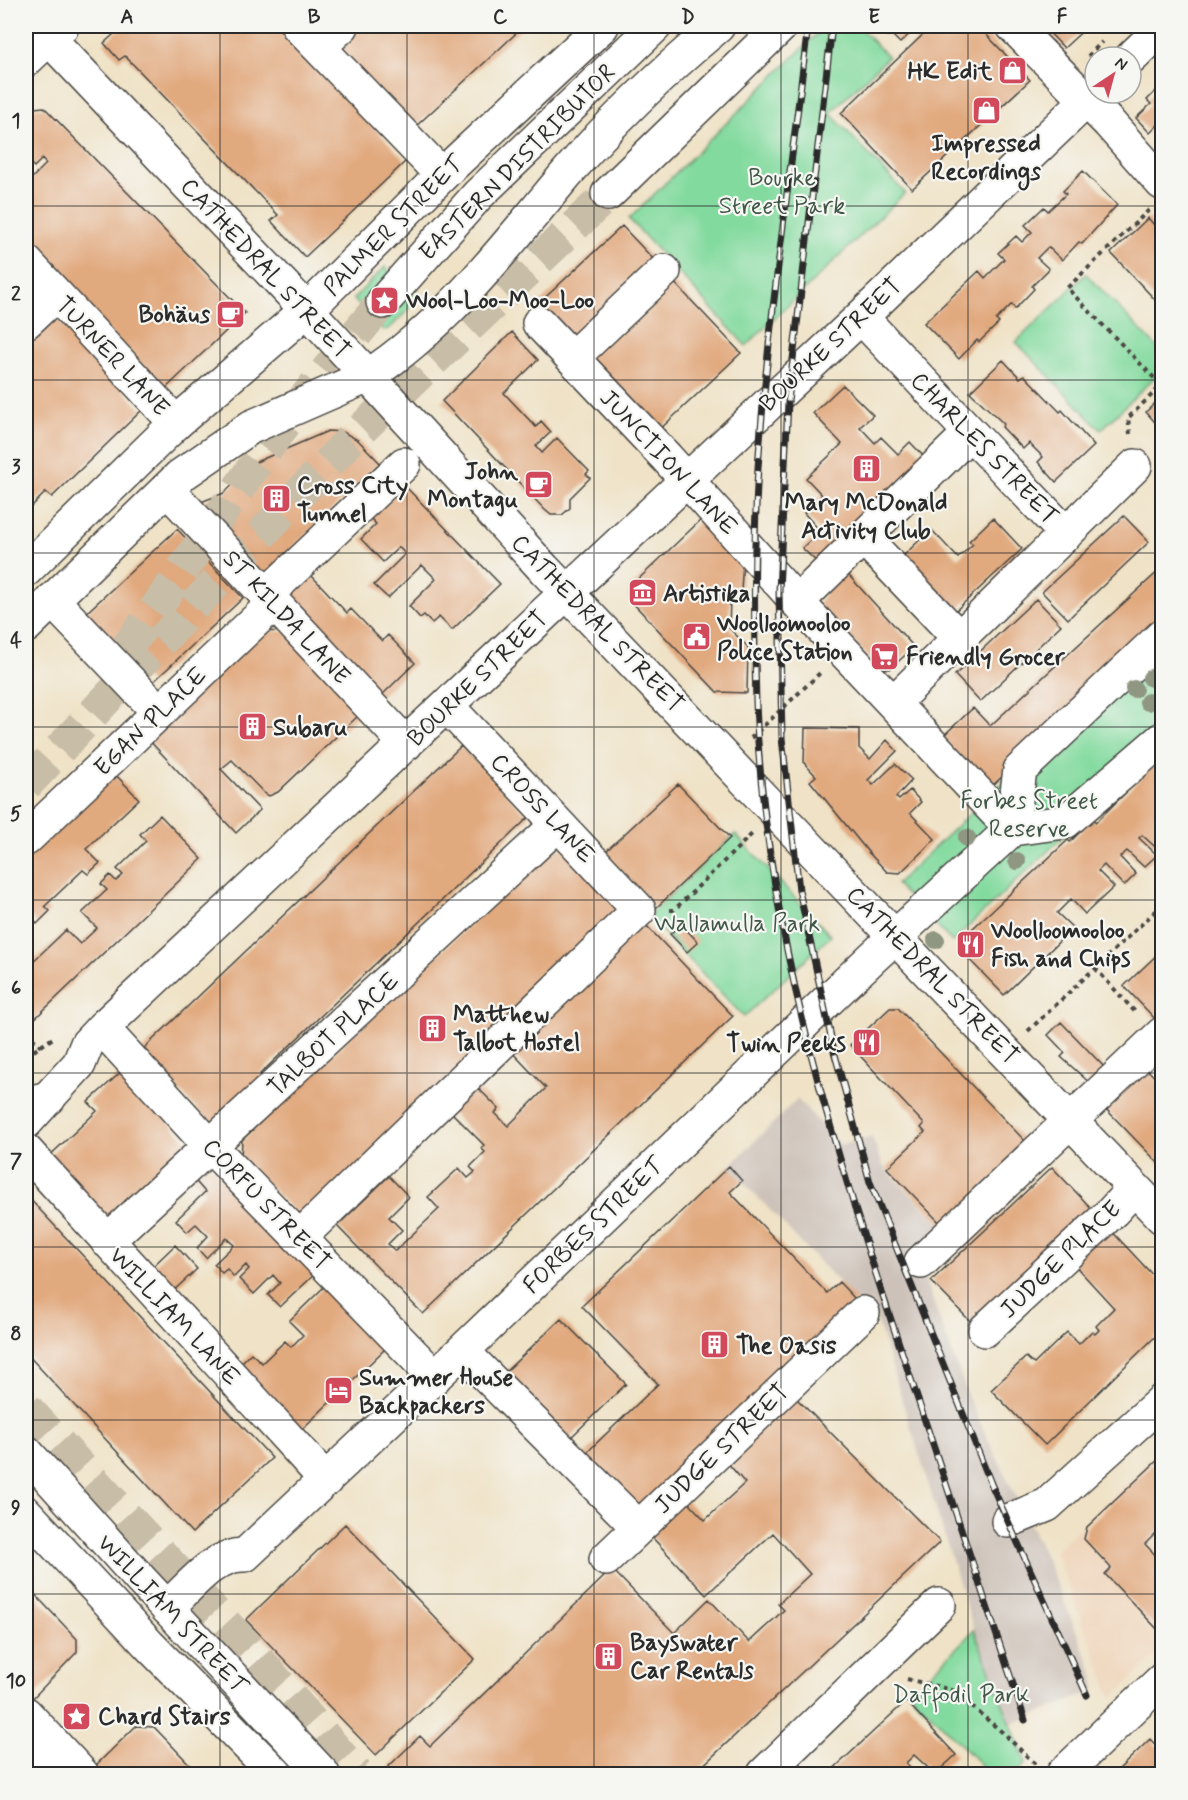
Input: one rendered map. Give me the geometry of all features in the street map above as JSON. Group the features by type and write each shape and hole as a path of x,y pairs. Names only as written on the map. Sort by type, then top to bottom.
{"main road":[{"name":"PALMER STREET","path":"26,570 176,423 307,310 442,175 602,26"},
{"name":"EASTERN DISTRIBUTOR","path":"383,302 478,195 655,26"},
{"path":"26,626 180,476 251,427 369,376 397,356 445,314 492,265 593,146 718,26"},
{"path":"608,194 781,26"},
{"path":"1013,26 1083,89"},
{"path":"1143,46 1162,28"},
{"path":"320,33 442,175"},
{"name":"CATHEDRAL STREET","path":"43,37 307,310 566,592 895,936 1082,1111 1134,1188 1162,1217"},
{"name":"BOURKE STREET","path":"26,1122 37,1100 80,1064 87,1044 102,1028 861,317 1083,104"},
{"path":"1097,105 1158,194"},
{"name":"TURNER LANE","path":"26,262 176,423"},
{"path":"572,357 664,271"},
{"path":"26,322 56,294"},
{"name":"CHARLES STREET","path":"861,317 1066,534 893,703"},
{"name":"JUNCTION LANE","path":"539,323 686,479 796,602 1012,829"},
{"path":"796,602 970,433"},
{"name":"EGAN PLACE","path":"26,838 159,712 404,464"},
{"path":"1066,534 1135,466"},
{"name":"ST KILDA LANE","path":"167,489 406,744"},
{"path":"863,537 959,638"},
{"path":"52,600 159,712"},
{"path":"1162,636 1020,770 1012,829 1065,822 1162,739"},
{"name":"CROSS LANE","path":"447,706 639,910"},
{"name":"TALBOT PLACE","path":"107,1241 557,825"},
{"name":"FORBES STREET","path":"167,1608 224,1557 245,1555 462,1352 895,936 1012,829"},
{"path":"300,1237 639,910"},
{"name":"CORFU STREET","path":"102,1028 211,1147 435,1377"},
{"path":"921,1262 1161,1036"},
{"name":"WILLIAM LANE","path":"26,1151 326,1480"},
{"name":"JUDGE PLACE","path":"985,1330 1113,1211 1134,1188"},
{"name":"JUDGE STREET","path":"606,1559 863,1312"},
{"path":"462,1352 638,1527"},
{"path":"1019,1516 1047,1505 1071,1486 1162,1401"},
{"name":"WILLIAM STREET","path":"26,1452 167,1608 323,1774"},
{"name":"WILLIAM STREET","path":"26,1513 149,1645 276,1774"},
{"path":"764,1774 939,1605"},
{"path":"1050,1771 1162,1680"},
{"path":"26,1714 39,1754 82,1774"}],"path":[{"path":"1135,466 1128,418 1162,385 1067,288 1158,194"},
{"path":"751,738 843,651"},
{"path":"639,910 674,910 753,834"},
{"path":"1028,1032 1162,905"},
{"path":"1095,968 1161,1036"},
{"path":"26,1031 41,1047"},
{"path":"26,1056 48,1043"},
{"path":"872,1670 952,1690 1050,1771"}],"shaded area":[{"path":"797,1099 841,1145 872,1137 883,1166 946,1230 917,1258 971,1404 1049,1565 1095,1677 1095,1691 1011,1724 974,1630 871,1301 863,1308 729,1167"},
{"path":"1162,1449 1162,1649 1112,1698 1055,1552"}],"green space":[{"name":"Bourke Street Park","path":"825,26 858,26 888,57 830,113 905,193 746,346 629,219"},
{"path":"385,267 418,300 389,329 383,330 353,299"},
{"path":"1086,274 1162,352 1162,370 1101,430 1016,342"},
{"name":"Forbes Street Reserve","path":"1162,631 1162,743 952,942 896,884"},
{"name":"Wallamulla Park","path":"735,834 831,936 744,1017 648,916"},
{"name":"Daffodil Park","path":"974,1630 1026,1763 1015,1774 990,1774 911,1694"}],"building":[{"path":"123,26 276,26 406,161 305,257 271,221 278,215 125,56 119,60 104,43"},
{"path":"360,26 524,26 413,129 337,47"},
{"path":"887,26 918,26 900,43 891,34 888,36 882,30"},
{"path":"932,26 978,26 1030,80 912,189 841,113"},
{"path":"1043,26 1088,26 1064,48"},
{"path":"1162,85 1162,121 1150,133 1136,118 1151,104 1147,100"},
{"path":"44,107 245,313 164,390 26,243 26,184 46,164 42,159 34,167 28,161 26,163 26,116 34,108"},
{"path":"1083,171 1117,205 1082,244 1079,242 1062,260 1048,247 1037,258 1049,269 1032,286 1034,289 1015,309 1012,304 996,320 999,323 979,342 977,340 959,359 924,323 979,271 985,278 1004,259 998,253 1016,236 1022,242 1032,232 1025,225 1044,207 1048,211 1066,194 1063,191"},
{"path":"1148,218 1162,234 1162,307 1111,253"},
{"path":"622,226 657,263 571,344 535,307"},
{"path":"670,278 741,353 656,433 585,358"},
{"path":"52,319 57,319 142,410 52,497 46,492 26,512 26,343"},
{"path":"512,332 538,360 504,393 536,427 541,421 551,432 536,446 542,453 557,438 589,471 586,474 590,478 570,498 570,508 562,515 551,515 545,510 442,401"},
{"path":"1003,360 1020,378 1024,375 1060,412 1062,410 1094,446 1056,482 1038,462 1043,457 1029,443 1023,449 1002,427 1004,424 970,392"},
{"name":"Mary McDonald Activity Club","path":"843,385 873,415 860,427 875,443 881,437 898,454 910,442 927,460 818,563 802,548 820,531 804,513 822,495 806,478 842,444 813,413"},
{"path":"1162,396 1162,430 1146,412"},
{"name":"Cross City Tunnel","path":"328,431 343,432 358,440 380,463 262,577 193,505 224,493 256,462"},
{"path":"404,485 500,584 452,630 439,617 432,623 424,615 420,618 409,606 436,579 422,565 388,598 374,585 405,554 399,547 383,562 361,539 376,524 370,518"},
{"path":"705,516 743,559 741,591 730,600 729,628 748,647 747,693 717,692 628,598 629,588"},
{"path":"1124,516 1149,542 1068,619 1042,592"},
{"path":"993,518 1022,549 952,614 900,559 931,529 958,558 973,544 969,541"},
{"path":"177,529 243,598 151,684 85,614"},
{"path":"842,568 914,647 890,669 879,668 818,604"},
{"path":"1162,568 1162,625 990,788 942,737 973,708 990,726"},
{"path":"308,572 347,613 351,609 382,641 388,635 415,663 380,697 284,595"},
{"path":"1036,599 1061,625 980,702 955,675"},
{"name":"Subaru","path":"287,631 358,709 357,717 278,792 269,796 232,760 221,769 260,810 236,833 147,738 261,632"},
{"path":"805,728 859,729 859,748 870,759 887,740 897,751 868,780 873,785 895,764 912,780 896,797 899,800 910,790 921,802 910,813 935,839 900,873 887,872 810,781 816,776 804,763"},
{"path":"461,746 529,817 260,1074 265,1078 214,1127 141,1051"},
{"path":"1162,757 1162,828 1158,823 1157,825 1162,832 1162,853 1142,835 1139,838 1157,855 1144,867 1127,851 1120,857 1136,874 1124,886 1104,865 1098,871 1114,887 1085,914 1071,899 1057,913 1073,928 1004,995 958,948 959,941 1068,840 1070,842 1093,819 1096,822"},
{"path":"114,773 139,799 86,849 100,863 88,874 83,870 45,906 50,911 37,924 26,912 26,858"},
{"path":"678,784 730,838 656,908 604,853"},
{"path":"160,815 202,859 26,1027 26,968 66,930 80,944 97,928 82,913 107,890 101,884 110,875 116,881 123,875 117,869 146,841 140,834"},
{"name":"Matthew Talbot Hostel","path":"551,848 567,848 620,904 619,916 311,1214 295,1212 241,1159 242,1140"},
{"path":"642,921 733,1016 423,1314 337,1226 389,1176 409,1197 389,1217 402,1230 388,1244 395,1251 439,1209 428,1197 459,1168 468,1178 475,1172 470,1167 485,1152 481,1148 484,1145 446,1107 472,1082 499,1109 495,1113 508,1126 546,1088 509,1049"},
{"path":"681,924 698,942 687,952 670,934"},
{"path":"1162,950 1162,1018 1158,1022 1124,986"},
{"path":"890,1008 898,1008 1024,1140 1024,1148 943,1226 887,1168 925,1132 921,1128 924,1124 850,1045"},
{"path":"1061,1022 1106,1069 1091,1084 1061,1057 1065,1053 1048,1035"},
{"path":"1145,1067 1162,1085 1162,1167 1104,1107"},
{"path":"121,1072 192,1147 107,1227 44,1161 97,1111 88,1102"},
{"path":"207,1162 316,1273 280,1307 268,1295 280,1283 273,1275 254,1294 239,1279 249,1269 246,1265 234,1277 227,1269 222,1273 214,1264 234,1245 226,1238 206,1258 197,1248 208,1236 196,1224 187,1232 176,1220 205,1192 191,1176"},
{"name":"The Oasis","path":"729,1166 742,1181 730,1192 827,1293 839,1282 856,1300 643,1504 625,1503 581,1458 658,1384 582,1306"},
{"path":"1052,1167 1092,1209 972,1323 931,1281"},
{"path":"26,1195 272,1458 192,1533 26,1353"},
{"path":"1105,1224 1162,1285 1162,1330 1045,1445 991,1390 1026,1357 1034,1364 1067,1332 1079,1344 1092,1331 1095,1334 1099,1330 1096,1326 1114,1308 1069,1259"},
{"path":"175,1245 197,1269 170,1294 148,1271"},
{"path":"326,1285 386,1348 297,1434 235,1369 251,1353 262,1363 285,1341 291,1347 303,1335 289,1321"},
{"path":"561,1319 626,1384 564,1444 499,1378"},
{"path":"794,1396 940,1542 694,1774 394,1774 388,1767 420,1736 430,1746 612,1569 674,1633 709,1599 749,1642 784,1610 778,1604 810,1574 773,1533 706,1595 649,1534 686,1500 705,1520 745,1483 726,1461"},
{"path":"1162,1456 1162,1527 1145,1544 1162,1562 1162,1634 1105,1574 1111,1568 1084,1539 1087,1527"},
{"path":"345,1524 475,1659 376,1755 246,1620"},
{"path":"26,1585 77,1639 77,1652 31,1700 26,1694"},
{"path":"906,1701 956,1755 935,1774 914,1755 906,1763 910,1767 905,1772 908,1774 828,1774"},
{"path":"136,1726 154,1727 199,1774 99,1774 93,1768"},
{"path":"1150,1739 1162,1752 1162,1774 1114,1774"}],"tunnel":[{"path":"26,785 348,442 608,194"},
{"path":"125,650 283,427 383,302"},
{"path":"26,1408 248,1648 357,1774"}],"railway":[{"path":"808,26 774,302 756,497 756,703 762,792 774,880 791,968 811,1056 835,1143 861,1229 1025,1720"},
{"path":"832,26 788,402 779,591 782,738 799,890 834,1051 870,1182 992,1486 1087,1695"}],"place":[{"name":"HK Edit","path":"1013,71"},
{"name":"Impressed Recordings","path":"986,110"},
{"name":"Wool-Loo-Moo-Loo","path":"385,300"},
{"name":"Bohäus","path":"231,314"},
{"name":"Mary McDonald Activity Club","path":"866,469"},
{"name":"John Montagu","path":"539,485"},
{"name":"Cross City Tunnel","path":"276,499"},
{"name":"Artistika","path":"642,593"},
{"name":"Woolloomooloo Police Station","path":"696,637"},
{"name":"Friendly Grocer","path":"885,656"},
{"name":"Subaru","path":"252,727"},
{"name":"Woolloomooloo Fish and Chips","path":"970,944"},
{"name":"Matthew Talbot Hostel","path":"432,1028"},
{"name":"Twin Peeks","path":"867,1043"},
{"name":"The Oasis","path":"715,1345"},
{"name":"Summer House Backpackers","path":"338,1391"},
{"name":"Bayswater Car Rentals","path":"609,1656"},
{"name":"Chard Stairs","path":"77,1716"}]}
